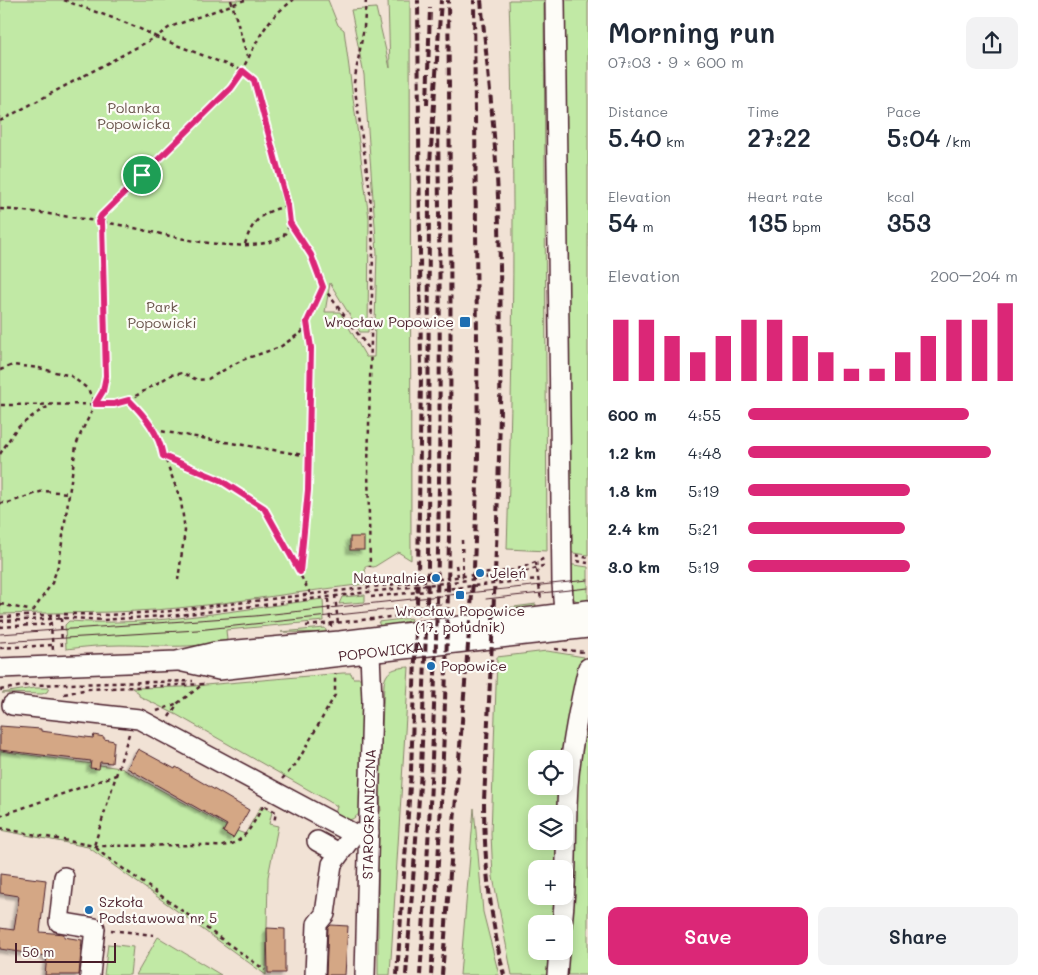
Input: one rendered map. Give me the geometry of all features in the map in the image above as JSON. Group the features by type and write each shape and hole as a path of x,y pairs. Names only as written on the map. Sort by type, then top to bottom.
{"street":[{"path":"555,0 564,613"},
{"name":"POPOWICKA","path":"0,668 177,661 215,652 340,641 588,610"},
{"name":"POPOWICKA","path":"177,661 219,670 587,633"},
{"name":"STAROGRANICZNA","path":"365,975 361,833 372,679 370,654"},
{"path":"563,915 568,853 568,787 572,744 588,668"},
{"path":"12,705 139,719 162,731 268,797 361,833 339,853 332,864 325,914 317,924 315,975"},
{"path":"317,841 339,853"},
{"path":"64,877 59,922 95,928 90,975"},
{"path":"557,975 558,960"}],"path":[{"path":"64,0 125,24 138,27 243,71 254,80 288,206 290,223 311,255 323,287 370,351"},
{"path":"231,0 248,58"},
{"path":"0,121 170,27 233,6 245,0"},
{"path":"98,222 108,209 231,88 243,71 248,58 271,19 293,0"},
{"path":"366,0 364,26 354,83 368,174 373,244 370,351 370,567"},
{"path":"245,244 248,231 261,215 288,206"},
{"path":"0,209 102,222 195,241 245,244 278,240 286,233 290,223"},
{"path":"34,615 33,611 52,583 59,564 76,446 103,391 106,376 102,222"},
{"path":"0,405 114,404 129,400 171,375 183,374 197,380 208,379 242,360 286,343 302,332 323,287"},
{"path":"300,572 304,545 309,456 311,348 307,322"},
{"path":"0,370 13,365 39,368 71,376 88,389 95,404"},
{"path":"129,400 154,430 184,514 185,531 178,580"},
{"path":"0,454 6,449 9,438 25,421 53,404"},
{"path":"154,430 309,456"},
{"path":"163,456 220,480 264,508 310,593"},
{"path":"0,503 8,503 32,493 44,491 70,493"},
{"path":"462,540 464,576"},
{"path":"0,617 50,614 109,616 170,611 522,569 546,558 588,563"},
{"path":"0,621 51,618 94,620 180,615 517,574 562,559 588,558"},
{"path":"456,565 458,576"},
{"path":"371,597 538,579"},
{"path":"0,604 33,611"},
{"path":"0,648 53,645 50,614"},
{"path":"0,627 51,624"},
{"path":"0,828 94,846 204,844 221,847 244,839 268,797 298,763 335,695 335,672"},
{"path":"0,690 29,685 75,686 129,681 212,682 204,684 88,689 55,696"},
{"path":"162,731 178,703 204,684"},
{"path":"94,846 130,733 139,719"},
{"path":"0,816 116,775"},
{"path":"256,801 268,797"},
{"path":"268,797 276,812 274,824"},
{"path":"94,846 265,970"},
{"path":"95,928 154,935"}],"green space":[{"name":"Park Popowicki","path":"0,0 328,0 338,25 344,30 369,218 368,332 360,332 330,283 325,312 340,312 366,357 374,357 377,253 364,75 351,10 376,8 390,68 388,0 410,0 411,560 398,552 374,567 365,566 366,584 225,603 133,611 0,614"},
{"path":"509,0 544,0 547,551 507,549 513,274"},
{"path":"564,0 588,0 588,555 566,552 565,525 571,524"},
{"path":"567,564 588,567 588,603 580,603 571,597"},
{"path":"365,595 365,602 339,604 342,597"},
{"path":"323,599 324,621 226,630 227,640 214,643 187,646 106,645 66,649 65,625 69,621 132,622 228,612"},
{"path":"536,604 535,610 499,612 499,609"},
{"path":"411,618 410,621 403,622 403,625 381,627 378,622"},
{"path":"325,628 327,633 281,632"},
{"path":"547,651 584,657 568,738 564,737 562,750 528,750 528,795 558,795 557,805 528,805 528,850 557,850 557,860 528,860 528,905 555,905 554,915 528,915 528,960 547,960 551,962 552,975 512,975 493,877 491,834 497,657"},
{"path":"409,667 390,975 378,975 378,811 381,811 379,789 384,684 389,672"},
{"path":"351,673 353,678 366,678 362,809 357,816 350,820 334,819 337,806 177,715 139,696 139,693 132,688 182,687"},
{"path":"34,688 49,688 47,692 42,694 2,693"},
{"path":"588,691 588,975 564,975 565,960 573,960 573,915 569,915 570,905 573,905 572,860 574,787"},
{"path":"0,751 121,768 226,826 223,832 233,838 237,831 245,834 261,806 272,812 269,824 278,826 268,877 266,975 88,847 0,830"},
{"path":"474,808 483,912 499,975 460,975"},
{"path":"158,937 221,975 136,975"},
{"path":"108,944 133,947 130,975 104,975"}],"building":[{"path":"350,537 364,537 364,550 350,550"},
{"path":"0,726 41,729 41,731 93,738 94,735 104,737 104,739 114,741 112,763 100,762 99,769 90,768 91,761 0,750"},
{"path":"138,749 175,769 176,767 249,810 233,838 223,832 227,825 127,768"},
{"path":"0,874 46,880 40,932 64,934 64,937 82,940 79,975 45,975 47,956 0,949 0,928 14,930 19,896 0,893"},
{"path":"331,925 348,926 345,975 326,975 328,928"},
{"path":"267,928 285,929 285,973 268,973"}],"tram line":[{"path":"0,634 255,616 588,580"},
{"path":"486,599 588,588"},
{"path":"0,642 197,630 441,604"}],"railway":[{"path":"397,975 411,771 418,575 421,377 418,0"},
{"path":"406,975 421,771 428,574 429,178 441,0"},
{"path":"431,975 444,732 448,610 450,488 448,0"},
{"path":"442,975 474,569 478,456 474,0"},
{"path":"481,0 497,172 501,348 498,499 484,822 492,910 504,975"},
{"path":"427,105 430,8"},
{"path":"420,975 427,869 436,657 440,339 438,127"}],"place":[{"name":"Wrocław Popowice","path":"465,322"},
{"name":"Jeleń","path":"480,573"},
{"name":"Naturalnie","path":"436,578"},
{"name":"Wrocław Popowice (17. południk)","path":"460,595"},
{"name":"Popowice","path":"431,666"},
{"name":"Szkoła Podstawowa nr 5","path":"89,910"}],"route":[{"path":"243,71 254,80 288,206 290,223 311,255 318,269 323,287 307,322 311,348 311,398 308,490 300,572 264,508 220,480 163,456 155,431 142,413 129,400 114,404 95,404 103,391 106,376 102,222 98,222 101,216 142,175 214,106 231,88 243,71"}],"park label":[{"name":"Polanka Popowicka","path":"134,116"}]}
